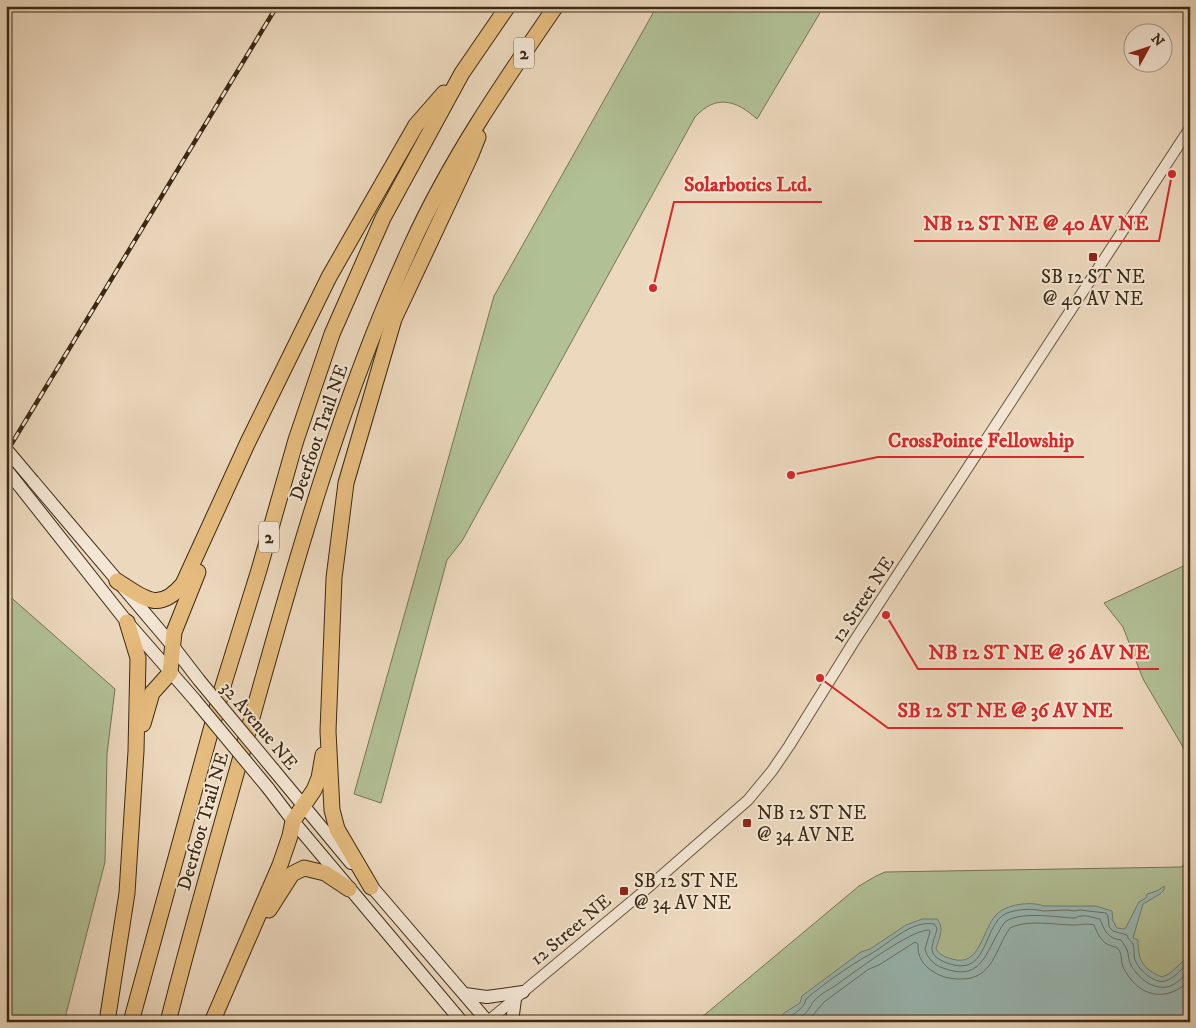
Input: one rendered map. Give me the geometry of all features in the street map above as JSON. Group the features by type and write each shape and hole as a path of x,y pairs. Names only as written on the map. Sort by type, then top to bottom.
{"highway":[{"name":"Deerfoot Trail NE","path":"131,1022 223,686 296,440 332,334 383,218 462,73 508,6"},
{"name":"Deerfoot Trail NE","path":"168,1022 267,662 325,470 370,341 412,244 454,162 492,99 556,6"},
{"path":"117,581 151,600 160,601 168,599 183,584 248,442 329,277 416,125 462,73"},
{"path":"371,887 337,829 332,810 328,731 334,578 346,483 394,319 470,157 492,99"},
{"path":"136,751 152,693 170,673 174,632 248,442"},
{"path":"107,1022 127,893 136,751 138,658 127,622"},
{"path":"212,1022 280,866 293,821 314,790 319,778 328,731"},
{"path":"227,988 274,900 292,874 304,868 314,870 325,873 349,889"}],"main road":[{"name":"32 Avenue NE","path":"6,449 172,645 371,887 488,1021"},
{"name":"32 Avenue NE","path":"6,469 127,622 195,700 349,889 462,1022"},
{"path":"465,994 487,997 519,995 512,1022"}],"street":[{"name":"12 Street NE","path":"488,1021 748,800 772,771 858,635 1190,128"}],"green space":[{"path":"657,6 824,6 757,119 741,107 726,102 711,105 695,117 462,541 447,560 381,803 354,794 494,296"},
{"path":"1190,563 1190,759 1143,679 1123,627 1104,603"},
{"path":"6,593 115,689 107,754 105,862 64,1022 6,1022"},
{"path":"1190,860 1190,1022 696,1022 859,886 885,872 1181,867"}],"water":[{"path":"1164,886 1164,890 1160,894 1143,904 1133,938 1138,940 1139,954 1143,963 1150,971 1162,977 1169,974 1190,955 1190,1022 777,1022 784,1013 800,1003 802,996 861,952 870,949 906,925 922,919 937,919 941,926 936,949 939,953 949,958 961,960 969,958 975,953 991,922 1000,911 1006,908 1019,904 1096,906 1112,911 1113,921 1117,928 1125,929 1139,902 1146,898 1147,894 1157,891"}],"railway":[{"path":"6,453 277,6"}],"place":[{"name":"NB 12 ST NE @ 40 AV NE","path":"1172,174"},
{"name":"SB 12 ST NE @ 40 AV NE","path":"1093,257"},
{"name":"Solarbotics Ltd.","path":"653,288"},
{"name":"CrossPointe Fellowship","path":"791,475"},
{"name":"NB 12 ST NE @ 36 AV NE","path":"886,615"},
{"name":"SB 12 ST NE @ 36 AV NE","path":"820,678"},
{"name":"NB 12 ST NE @ 34 AV NE","path":"747,823"},
{"name":"SB 12 ST NE @ 34 AV NE","path":"624,891"}]}
